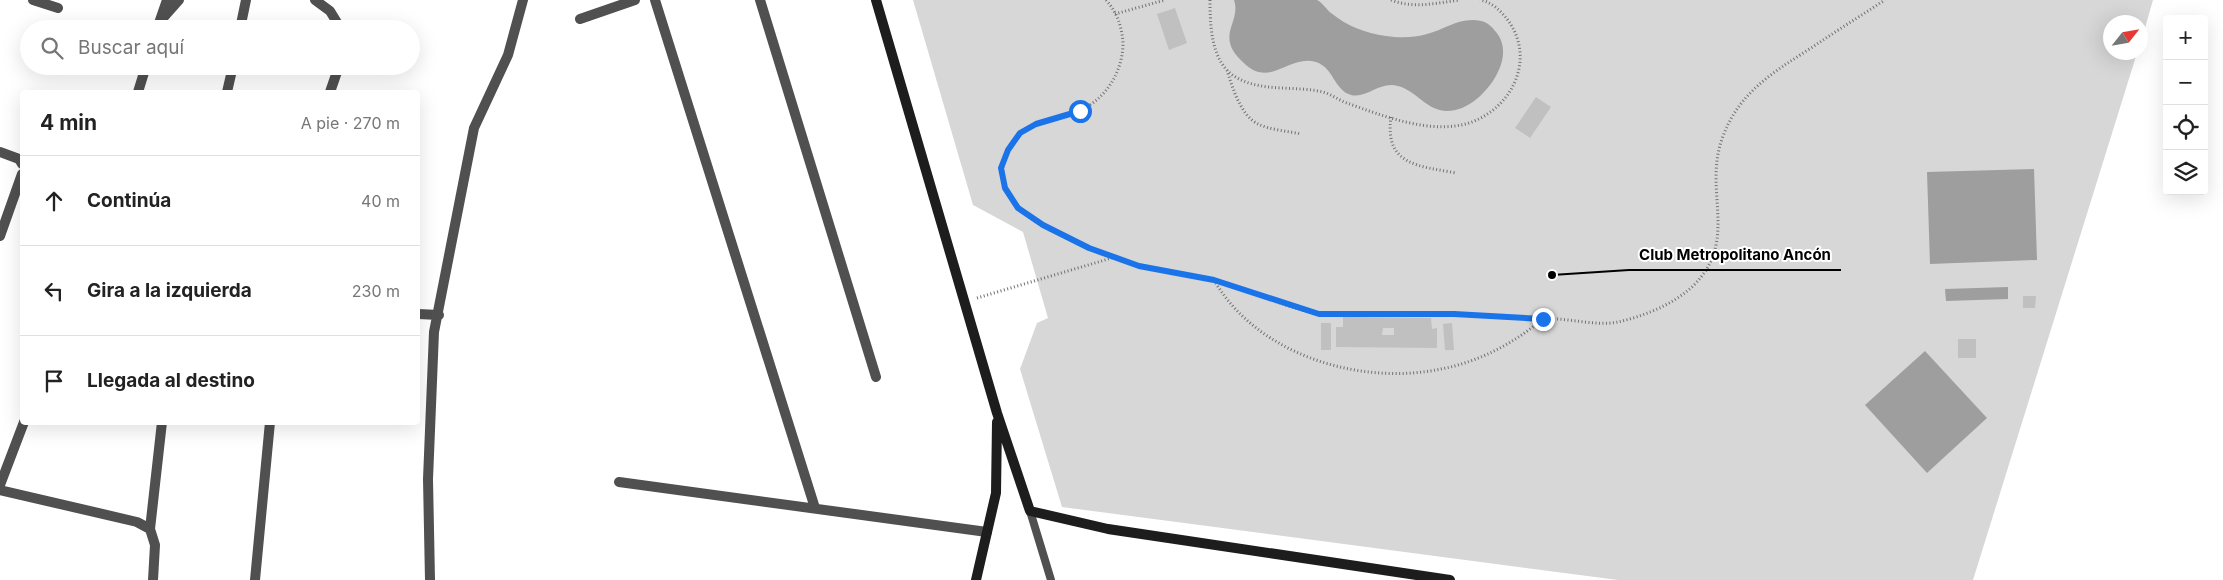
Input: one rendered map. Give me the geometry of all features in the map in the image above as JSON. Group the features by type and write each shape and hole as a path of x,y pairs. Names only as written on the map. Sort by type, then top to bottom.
{"street":[{"path":"33,0 58,8"},
{"path":"160,20 167,0"},
{"path":"163,20 179,0"},
{"path":"242,20 246,0"},
{"path":"315,0 330,11 336,20"},
{"path":"330,11 332,0"},
{"path":"430,580 428,479 434,332 474,128 508,55 523,0"},
{"path":"580,19 635,0"},
{"path":"655,0 815,508"},
{"path":"760,0 876,377"},
{"path":"876,0 997,413 1030,511 1108,529 1450,580"},
{"path":"139,90 143,75"},
{"path":"228,90 231,75"},
{"path":"331,90 336,75"},
{"path":"0,152 20,161"},
{"path":"0,236 20,180"},
{"path":"420,314 438,315"},
{"path":"976,580 996,493 997,413"},
{"path":"0,485 23,425"},
{"path":"153,580 155,545 150,529 162,425"},
{"path":"255,580 270,425"},
{"path":"619,482 987,532"},
{"path":"0,490 137,522 150,529"}],"lane":[{"path":"1030,511 1051,580"}],"path":[{"path":"1106,0 1116,14 1122,30 1123,53 1117,74 1102,97 1080,111 1036,124 1020,133 1008,150 1001,168 1005,188 1018,208 1043,225 1089,248 1139,266 1214,280 1319,314 1454,314 1614,323 1667,304 1691,288 1709,268 1719,237 1715,188 1717,160 1722,139 1736,110 1768,75 1885,0"},
{"path":"1116,14 1164,0"},
{"path":"1210,0 1213,42 1226,67 1235,94 1250,117 1258,124 1301,134"},
{"path":"1391,0 1412,5 1435,5 1460,0"},
{"path":"1226,67 1233,76 1252,85 1325,92 1345,103 1391,117 1437,126 1454,126 1484,116 1500,106 1512,91 1522,57 1513,27 1503,14 1486,1 1480,0"},
{"path":"1391,117 1390,137 1402,159 1415,165 1456,173"},
{"path":"964,301 1115,257"},
{"path":"1214,280 1226,301 1266,335 1288,348 1317,360 1341,368 1363,371 1413,373 1442,369 1486,355 1528,331 1543,319"}],"shaded area":[{"path":"913,0 2153,0 2148,18 2148,15 2103,15 2103,60 2135,60 1973,580 1618,580 1062,507 1020,369 1037,323 1048,318 1023,232 973,205"},
{"path":"1234,0 1317,0 1337,18 1350,25 1371,33 1396,37 1422,35 1467,20 1481,21 1493,28 1502,42 1501,64 1496,76 1481,95 1462,108 1451,111 1434,108 1406,89 1398,86 1385,86 1362,95 1351,95 1341,89 1327,69 1316,62 1298,62 1272,72 1264,73 1255,71 1246,65 1236,55 1229,38 1234,16"},
{"path":"2034,169 2037,260 1930,264 1927,172"},
{"path":"2008,287 2008,299 1946,301 1945,289"},
{"path":"1925,351 1987,418 1927,473 1865,405"}],"building":[{"path":"1175,8 1187,43 1169,50 1157,14"},
{"path":"1536,97 1551,107 1530,138 1515,128"},
{"path":"2023,296 2036,296 2035,308 2023,308"},
{"path":"1343,317 1431,318 1432,329 1437,328 1437,348 1336,347 1336,327 1343,327","holes":["1383,328 1394,328 1394,335 1382,335"]},
{"path":"1321,323 1331,323 1331,350 1321,350"},
{"path":"1452,323 1454,350 1445,350 1443,324"},
{"path":"1958,339 1976,339 1976,358 1958,358"}],"place":[{"name":"Club Metropolitano Ancón","path":"1552,275"}],"route":[{"path":"1080,111 1036,124 1020,133 1008,150 1001,168 1005,188 1018,208 1043,225 1089,248 1139,266 1214,280 1319,314 1454,314 1543,319"}]}
